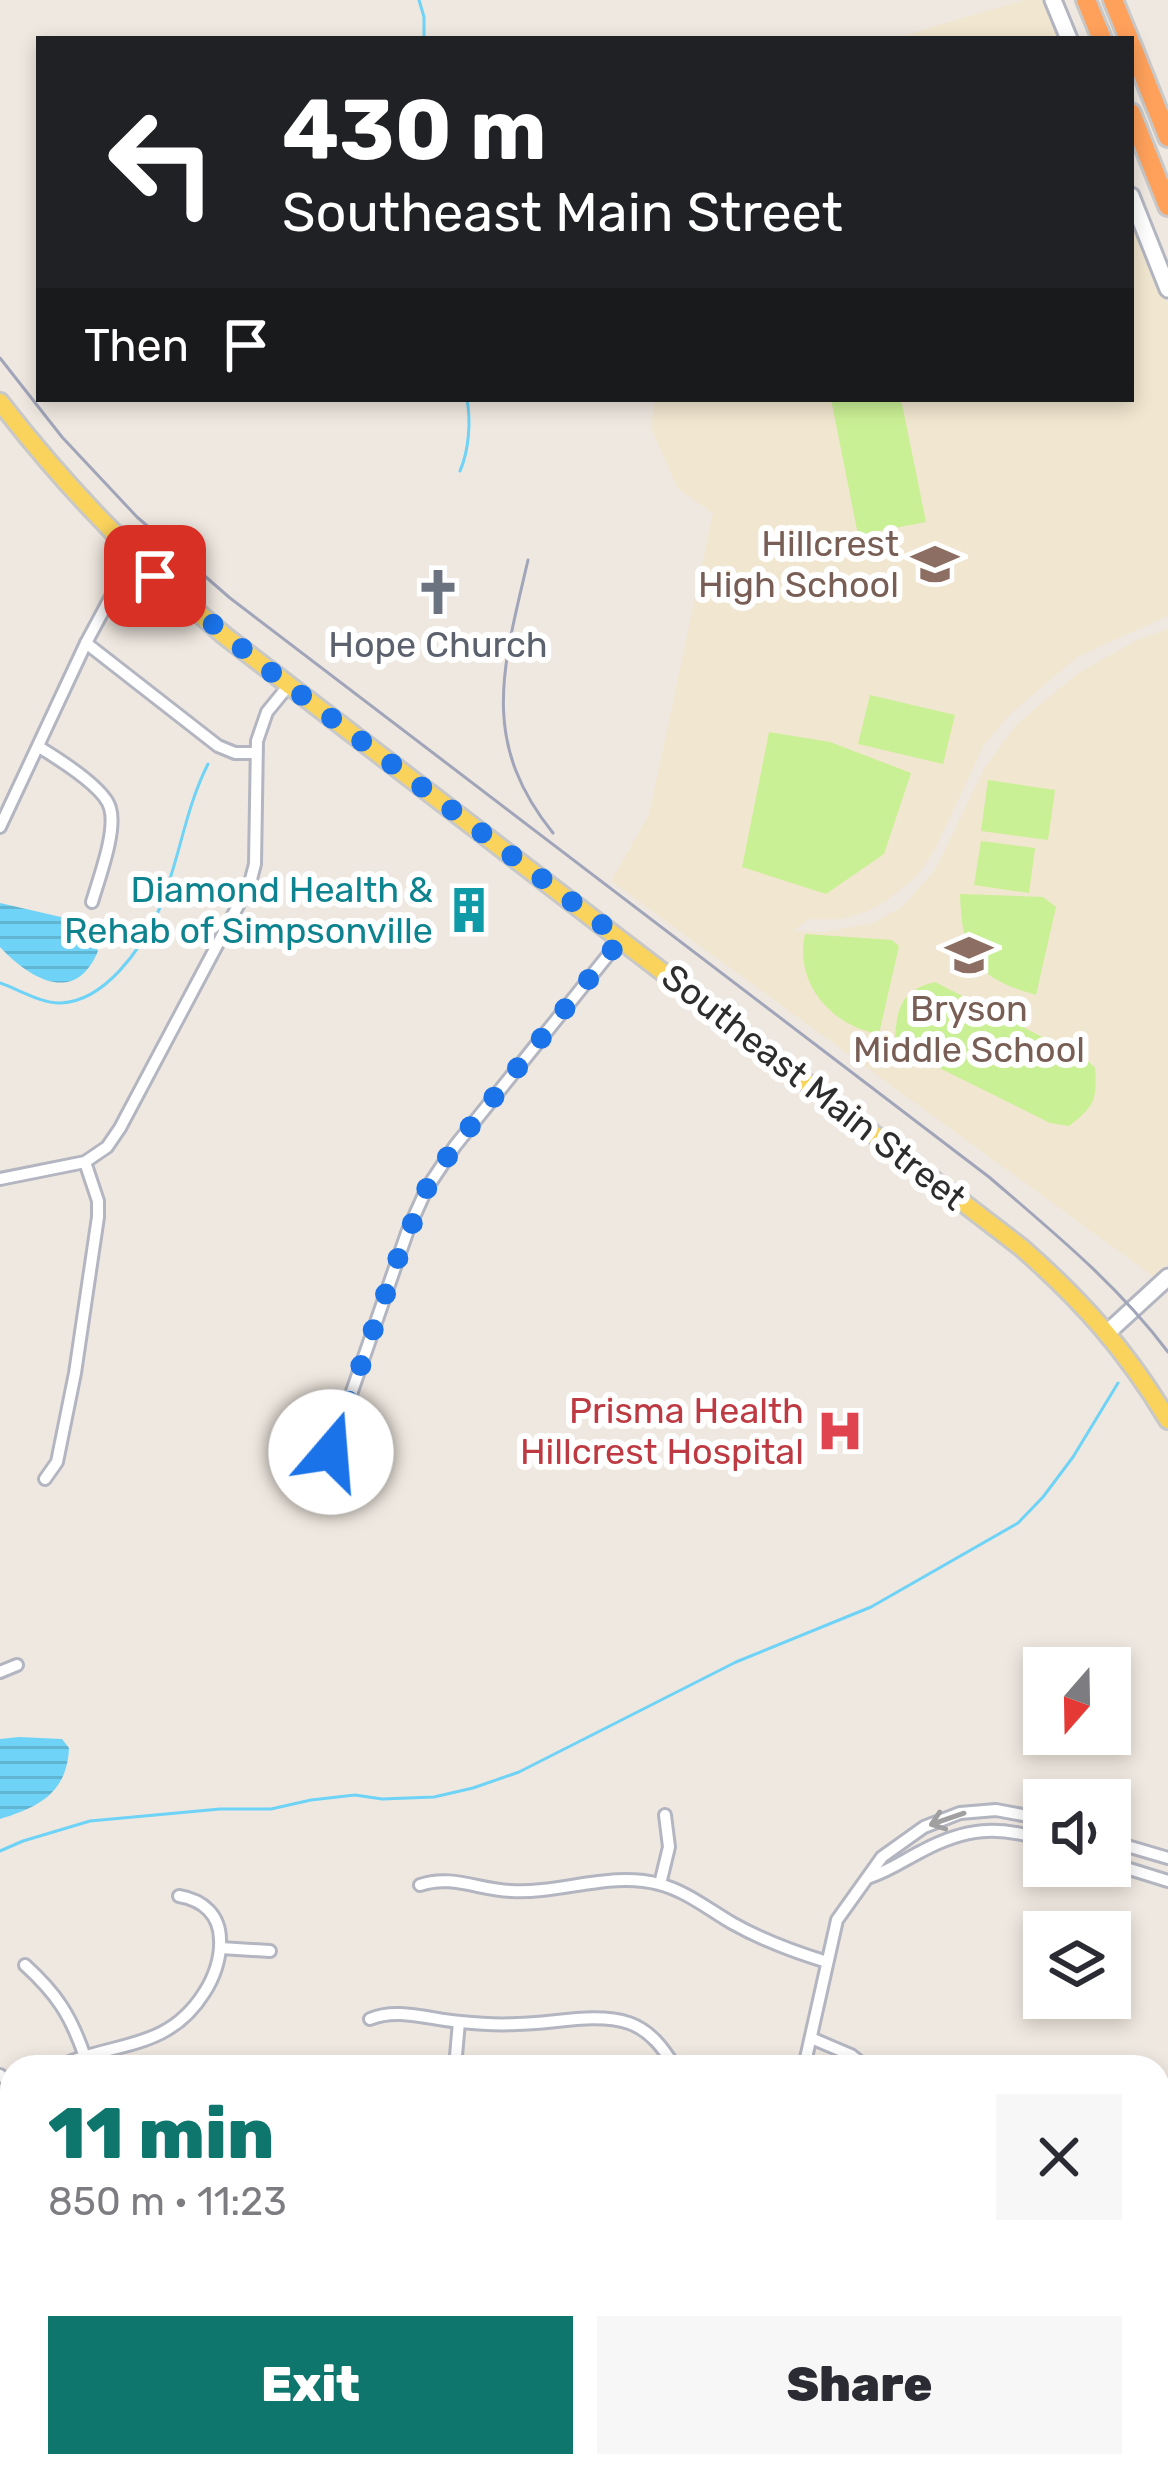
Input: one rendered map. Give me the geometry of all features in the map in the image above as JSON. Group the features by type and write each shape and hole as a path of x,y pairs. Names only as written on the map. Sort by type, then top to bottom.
{"highway":[{"path":"1086,0 1101,36"},
{"path":"1113,0 1128,36"},
{"path":"1134,52 1168,137"},
{"path":"1134,121 1168,206"}],"main road":[{"name":"Southeast Main Street","path":"2,407 85,505 155,576 225,636 1022,1247 1108,1332 1168,1420"}],"street":[{"path":"1053,0 1068,36"},
{"path":"1134,204 1168,289"},
{"path":"0,827 115,589 128,548"},
{"path":"115,589 123,580 155,576"},
{"path":"86,643 218,746 236,754 256,753"},
{"path":"0,1179 85,1162 106,1148 120,1128 250,883 255,864 257,741 267,712 289,685"},
{"path":"39,747 109,801 110,832 92,902"},
{"path":"331,1452 410,1224 427,1188 454,1147 621,939"},
{"path":"45,1479 57,1462 98,1217 98,1201 85,1162"},
{"path":"1108,1332 1168,1277"},
{"path":"0,1672 17,1666"},
{"path":"806,2055 841,1911 881,1857 924,1827 960,1814 996,1810 1023,1815"},
{"path":"660,1884 669,1838 664,1815"},
{"path":"870,1877 937,1843 979,1831 1023,1835"},
{"path":"1131,1847 1168,1858"},
{"path":"1131,1869 1168,1881"},
{"path":"420,1885 450,1880 530,1892 635,1880 660,1884 694,1898 751,1933 827,1961"},
{"path":"93,2055 150,2040 178,2022 208,1988 221,1948 220,1929 209,1910 179,1896"},
{"path":"221,1948 270,1951"},
{"path":"26,1964 64,2006 84,2055"},
{"path":"370,2019 385,2013 459,2022 624,2022 656,2040 667,2055"},
{"path":"456,2055 459,2022"},
{"path":"811,2038 851,2055"}],"shaded area":[{"path":"1024,0 1048,0 1063,36 902,36"},
{"name":"Hillcrest High School","path":"1134,219 1168,306 1168,616 1077,657 1009,715 984,745 918,875 866,912 842,919 809,919 793,931 824,932 873,923 902,907 935,870 985,767 1016,725 1077,674 1137,640 1168,629 1168,1264 1154,1277 611,881 649,815 713,513 677,488 651,427 655,402 1134,402"}],"green space":[{"path":"832,402 902,402 926,522 858,535"},
{"path":"870,695 955,715 943,764 858,744"},
{"path":"769,732 830,742 911,773 884,854 826,894 742,867"},
{"path":"988,780 1055,790 1048,840 981,831"},
{"path":"981,841 1035,848 1029,893 974,885"},
{"path":"960,894 1043,897 1056,907 1036,995 999,981 976,962 964,934"},
{"path":"805,934 892,940 899,946 879,1034 846,1022 820,999 805,969"},
{"path":"935,982 1087,1060 1095,1068 1096,1079 1089,1107 1069,1126 1050,1123 911,1054 895,1038 900,1008 908,995"}],"water":[{"path":"0,903 87,923 98,951 88,968 65,982 52,982 25,969 0,947"},
{"path":"0,1739 62,1739 69,1748 67,1763 48,1796 0,1819"}],"waterway":[{"path":"419,0 424,36"},
{"path":"460,471 468,436 467,402"},
{"path":"0,983 61,1003 92,993 120,971 158,912 208,764"},
{"path":"0,1851 90,1821 271,1809 355,1795 434,1797 519,1772 736,1662 871,1607 1018,1523 1073,1457 1118,1383"}],"railway":[{"path":"0,358 62,437 137,517 230,598 989,1177 1106,1281 1168,1352"},
{"path":"528,560 511,634 503,701 514,766 529,799 553,833"}],"place":[{"name":"Hillcrest High School","path":"935,564"},
{"name":"Hope Church","path":"438,592"},
{"name":"Diamond Health & Rehab of Simpsonville","path":"469,910"},
{"name":"Bryson Middle School","path":"969,955"},
{"name":"Prisma Health Hillcrest Hospital","path":"840,1431"}],"route":[{"path":"155,576 262,665 621,939 454,1147 427,1188 370,1334 331,1452"}]}
